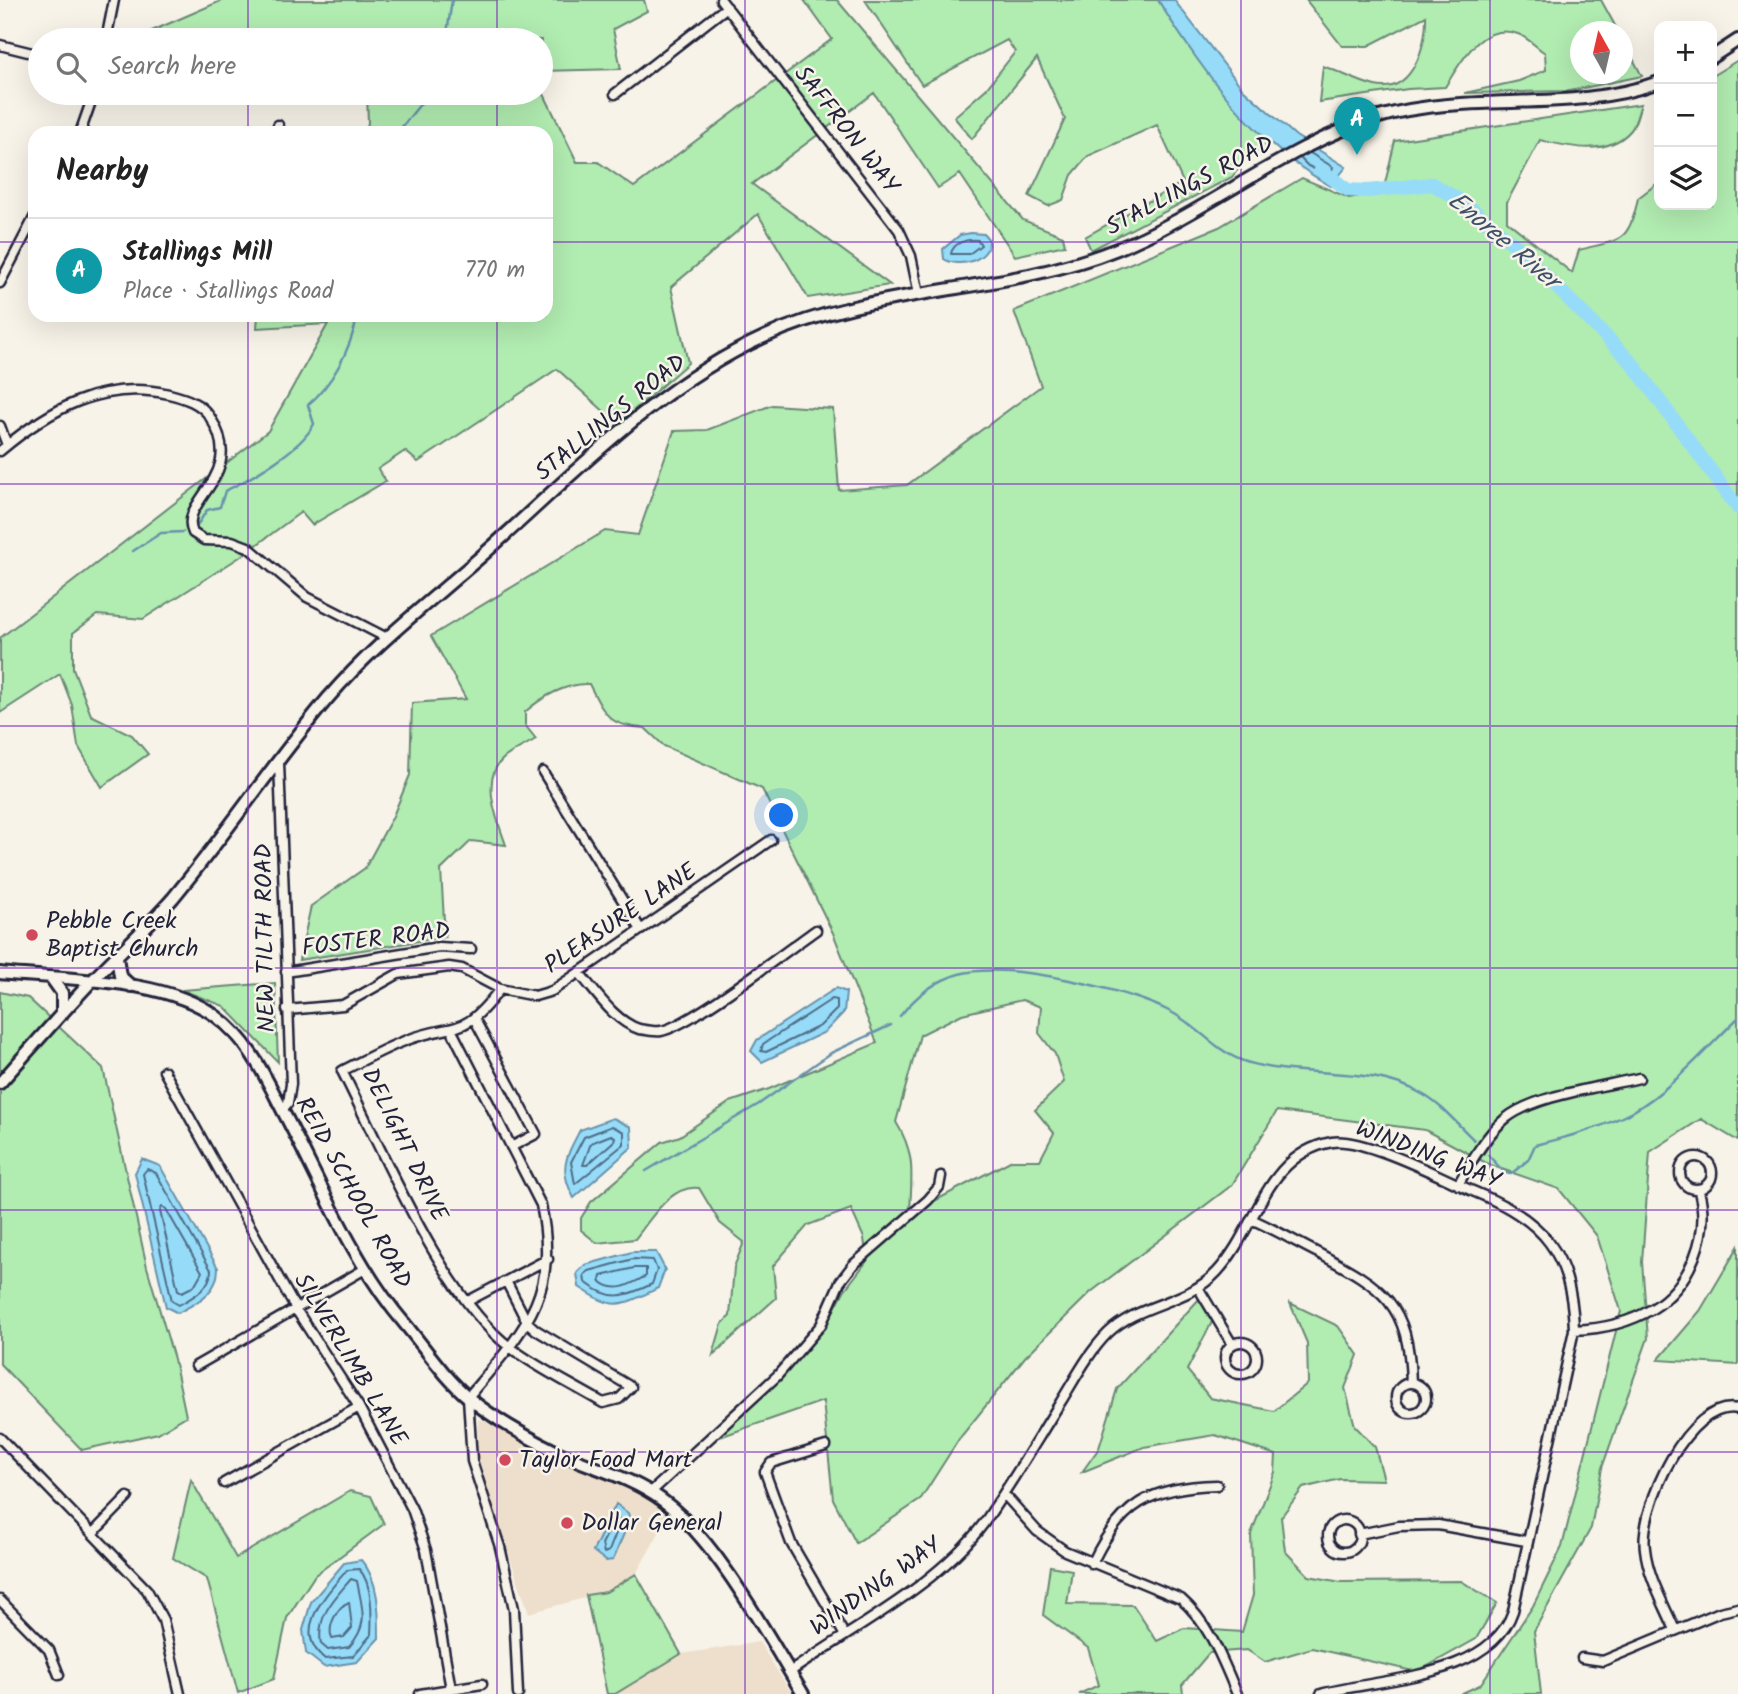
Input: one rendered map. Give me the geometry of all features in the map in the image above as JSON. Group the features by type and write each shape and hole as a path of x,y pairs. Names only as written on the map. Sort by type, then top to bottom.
{"street":[{"path":"108,28 114,0"},
{"path":"615,94 724,3"},
{"name":"SAFFRON WAY","path":"724,3 899,230 911,256 919,294"},
{"path":"1717,54 1738,40"},
{"path":"0,45 28,52"},
{"name":"STALLINGS ROAD","path":"0,1083 90,982 171,900 330,696 387,638 655,403 694,375 741,348 792,325 846,308 1031,275 1085,261 1152,234 1327,138 1377,117 1403,111 1476,103 1591,99 1654,83"},
{"path":"82,126 90,105"},
{"path":"0,283 28,229"},
{"path":"0,426 4,448 77,401 99,392 146,391 192,401 210,416 221,438 224,454 219,469 192,516 190,527 193,533 204,540 232,541 248,547 307,597 387,638"},
{"name":"NEW TILTH ROAD","path":"279,762 291,1096 282,1110"},
{"path":"543,772 641,930"},
{"name":"PLEASURE LANE","path":"287,1010 343,1005 383,981 424,969 462,969 500,989 535,996 552,991 771,840"},
{"path":"580,974 614,1013 629,1024 640,1029 660,1031 691,1017 816,930"},
{"name":"FOSTER ROAD","path":"286,972 439,947 471,949"},
{"path":"117,957 120,976 131,986"},
{"name":"REID SCHOOL ROAD","path":"0,973 131,986 179,996 203,1007 225,1023 251,1052 365,1269 402,1321 468,1397 538,1442 651,1492 674,1510 705,1544 736,1587 803,1694"},
{"path":"52,979 62,993 62,1014"},
{"name":"DELIGHT DRIVE","path":"500,989 475,1020 452,1031 409,1039 342,1071 441,1265 468,1301 510,1347 603,1403 619,1399 631,1387 527,1322"},
{"path":"475,1020 536,1134 511,1147"},
{"path":"452,1031 541,1205 548,1259 543,1287 527,1322 468,1397 472,1461 500,1546 514,1609 518,1694"},
{"name":"SILVERLIMB LANE","path":"164,1070 297,1311 359,1407 412,1509 426,1549 451,1689"},
{"path":"1458,1185 1496,1129 1514,1114 1542,1102 1639,1078"},
{"name":"WINDING WAY","path":"790,1672 950,1561 976,1534 1004,1494 1083,1365 1107,1334 1130,1318 1199,1289 1228,1259 1272,1183 1287,1164 1307,1151 1334,1142 1359,1143 1515,1210 1547,1237 1567,1277 1574,1331 1526,1541 1513,1611 1506,1626 1493,1642 1473,1655 1436,1671 1321,1694"},
{"path":"1697,1157 1708,1161 1712,1171 1699,1191 1686,1185 1681,1175 1685,1162 1697,1157"},
{"path":"651,1492 776,1376 821,1325 844,1275 874,1244 928,1200 939,1187 941,1176"},
{"path":"1574,1331 1632,1318 1653,1308 1670,1294 1689,1268 1699,1247 1702,1205 1699,1191"},
{"path":"1251,1219 1340,1265 1381,1291 1404,1328 1411,1383"},
{"path":"468,1301 548,1259"},
{"path":"196,1366 297,1311 365,1269"},
{"path":"506,1281 527,1322"},
{"path":"1199,1289 1232,1345"},
{"path":"223,1483 359,1407"},
{"path":"1675,1630 1649,1567 1644,1547 1650,1509 1664,1470 1698,1425 1708,1414 1722,1407 1738,1409"},
{"path":"0,1438 93,1532 152,1598 165,1629 180,1694"},
{"path":"826,1446 771,1463 765,1472 791,1543 844,1634"},
{"path":"1092,1564 1107,1532 1133,1507 1170,1490 1217,1485"},
{"path":"1004,1494 1045,1538 1092,1564 1168,1591 1188,1604 1220,1653 1237,1694"},
{"path":"93,1532 128,1497"},
{"path":"1359,1534 1399,1526 1438,1525 1526,1541"},
{"path":"0,1601 48,1650 59,1675"},
{"path":"1582,1658 1603,1661 1720,1612 1738,1608"},
{"path":"420,1694 482,1684"}],"shaded area":[{"path":"478,1419 605,1463 658,1487 666,1520 636,1574 606,1592 529,1613 477,1462"},
{"path":"759,1642 792,1694 615,1694 681,1654"}],"green space":[{"path":"223,0 644,0 647,11 613,29 621,69 553,71 553,28 159,28"},
{"path":"804,0 837,0 1023,220 1063,236 1065,245 1015,256 960,174 938,188 874,93 752,184 890,285 808,298 758,214 671,287 688,363 618,424 557,369 418,462 405,451 378,469 386,481 312,525 301,512 243,555 143,619 97,615 73,633 73,668 91,715 132,735 148,754 102,787 78,746 72,705 60,674 0,713 0,638 268,431 328,324 257,328 257,322 553,322 553,126 367,126 367,105 549,105 577,162 598,162 634,187 832,39"},
{"path":"865,0 1158,0 1210,75 1239,110 1271,142 1246,159 1232,177 1091,250 1085,237 1183,182 1157,125 1088,156 1072,175 1063,200 1048,206 1029,196 1065,119 1037,58 972,139 954,117 986,89 1015,52 1007,40 922,85"},
{"path":"1306,0 1601,0 1613,21 1570,21 1570,84 1603,84 1569,91 1465,93 1519,81 1546,70 1545,53 1521,35 1505,32 1493,33 1474,46 1445,87 1408,89 1319,102 1323,66 1375,86 1388,87 1399,83 1408,75 1420,52 1426,16 1368,46 1342,46"},
{"path":"1633,59 1642,76 1633,78"},
{"path":"1738,60 1738,1141 1701,1119 1650,1152 1642,1262 1648,1338 1602,1468 1591,1528 1534,1631 1541,1694 1460,1694 1480,1685 1533,1606 1562,1547 1621,1311 1597,1236 1559,1189 1490,1165 1425,1130 1277,1111 1232,1185 1091,1292 1025,1357 959,1439 920,1500 856,1543 833,1499 823,1401 717,1438 825,1327 844,1291 867,1261 864,1238 851,1209 808,1225 773,1266 776,1298 713,1355 722,1324 730,1316 734,1267 744,1242 720,1223 699,1188 679,1191 662,1204 635,1239 597,1243 581,1230 581,1218 591,1202 662,1142 680,1136 730,1102 769,1089 877,1043 833,933 762,789 664,746 645,728 615,721 599,704 589,684 563,688 525,712 525,725 536,739 502,760 492,778 493,801 506,845 471,841 441,870 445,937 299,960 311,906 365,868 393,816 410,775 412,703 466,699 431,636 605,531 638,535 674,431 707,430 772,405 833,409 839,490 907,485 1041,386 1014,311 1219,227 1302,178 1349,198 1383,192 1395,141 1641,104 1631,130 1611,144 1588,148 1540,140 1507,202 1507,221 1572,273 1579,250 1613,241 1626,232 1635,213 1638,198 1654,186 1654,210 1717,210 1717,73","holes":["1022,1000 1041,1007 1039,1033 1055,1054 1064,1082 1035,1110 1054,1133 1040,1160 1012,1160 910,1214 910,1156 896,1122 920,1035 962,1014"]},
{"path":"275,983 278,1062 224,1006 182,990"},
{"path":"0,992 28,998 103,1068 147,1267 174,1359 186,1416 158,1433 82,1450 0,1364"},
{"path":"1738,1247 1738,1365 1658,1360 1700,1311"},
{"path":"1200,1298 1213,1320 1187,1370 1210,1398 1274,1411 1308,1383 1307,1343 1290,1303 1338,1326 1358,1355 1345,1388 1355,1426 1375,1447 1384,1480 1340,1479 1303,1488 1281,1517 1285,1551 1309,1576 1341,1582 1461,1581 1497,1603 1476,1639 1417,1672 1312,1648 1265,1662 1247,1650 1209,1653 1182,1685 1183,1694 1079,1694 1099,1685 1088,1648 1043,1615 1050,1566 1072,1570 1067,1604 1133,1605 1157,1641 1184,1628 1242,1632 1253,1595 1251,1534 1275,1472 1276,1455 1215,1435 1144,1447 1082,1472 1099,1448 1117,1389"},
{"path":"191,1480 236,1558 350,1491 371,1496 384,1524 315,1575 287,1618 274,1679 238,1693 207,1579 173,1558"},
{"path":"636,1574 681,1654 615,1694 607,1694 586,1595 606,1592"}],"water":[{"path":"1158,0 1174,0 1243,89 1296,136 1346,167 1331,186 1279,150 1233,105 1212,80"},
{"path":"984,234 989,240 984,253 965,263 944,259 943,249 960,235"},
{"path":"836,988 846,992 844,1012 825,1032 762,1062 751,1051 757,1040"},
{"path":"613,1118 631,1127 632,1147 574,1198 565,1171 571,1148 580,1130"},
{"path":"142,1159 160,1166 218,1268 215,1284 206,1296 178,1313 166,1307 135,1173"},
{"path":"632,1252 656,1252 665,1269 658,1288 617,1304 601,1300 579,1287 577,1273 585,1265"},
{"path":"616,1504 628,1513 630,1519 613,1560 606,1561 593,1551"},
{"path":"361,1560 375,1586 379,1638 357,1662 324,1667 306,1653 303,1630 311,1602 344,1563"}],"waterway":[{"path":"448,28 452,0"},
{"path":"403,126 419,105"},
{"name":"Enoree River","path":"1321,170 1348,190 1368,191 1432,184 1466,204 1518,248 1632,363 1738,508"},
{"path":"196,527 207,510 220,507 225,491 274,462 308,434 314,424 308,405 326,386 340,364 356,322"},
{"path":"133,551 161,533 183,532"},
{"path":"900,1016 926,990 959,974 1007,971 1098,986 1171,1012 1217,1046 1246,1062 1290,1070 1359,1075 1402,1085 1436,1104 1474,1140"},
{"path":"1488,1155 1505,1173 1511,1174 1528,1160 1535,1145 1597,1127 1632,1112 1674,1081 1738,1018"},
{"path":"646,1171 759,1104 831,1053 891,1025"}],"place":[{"name":"Stallings Mill","path":"1357,155"},
{"name":"Pebble Creek Baptist Church","path":"32,935"},
{"name":"Taylor Food Mart","path":"505,1460"},
{"name":"Dollar General","path":"567,1523"}]}
